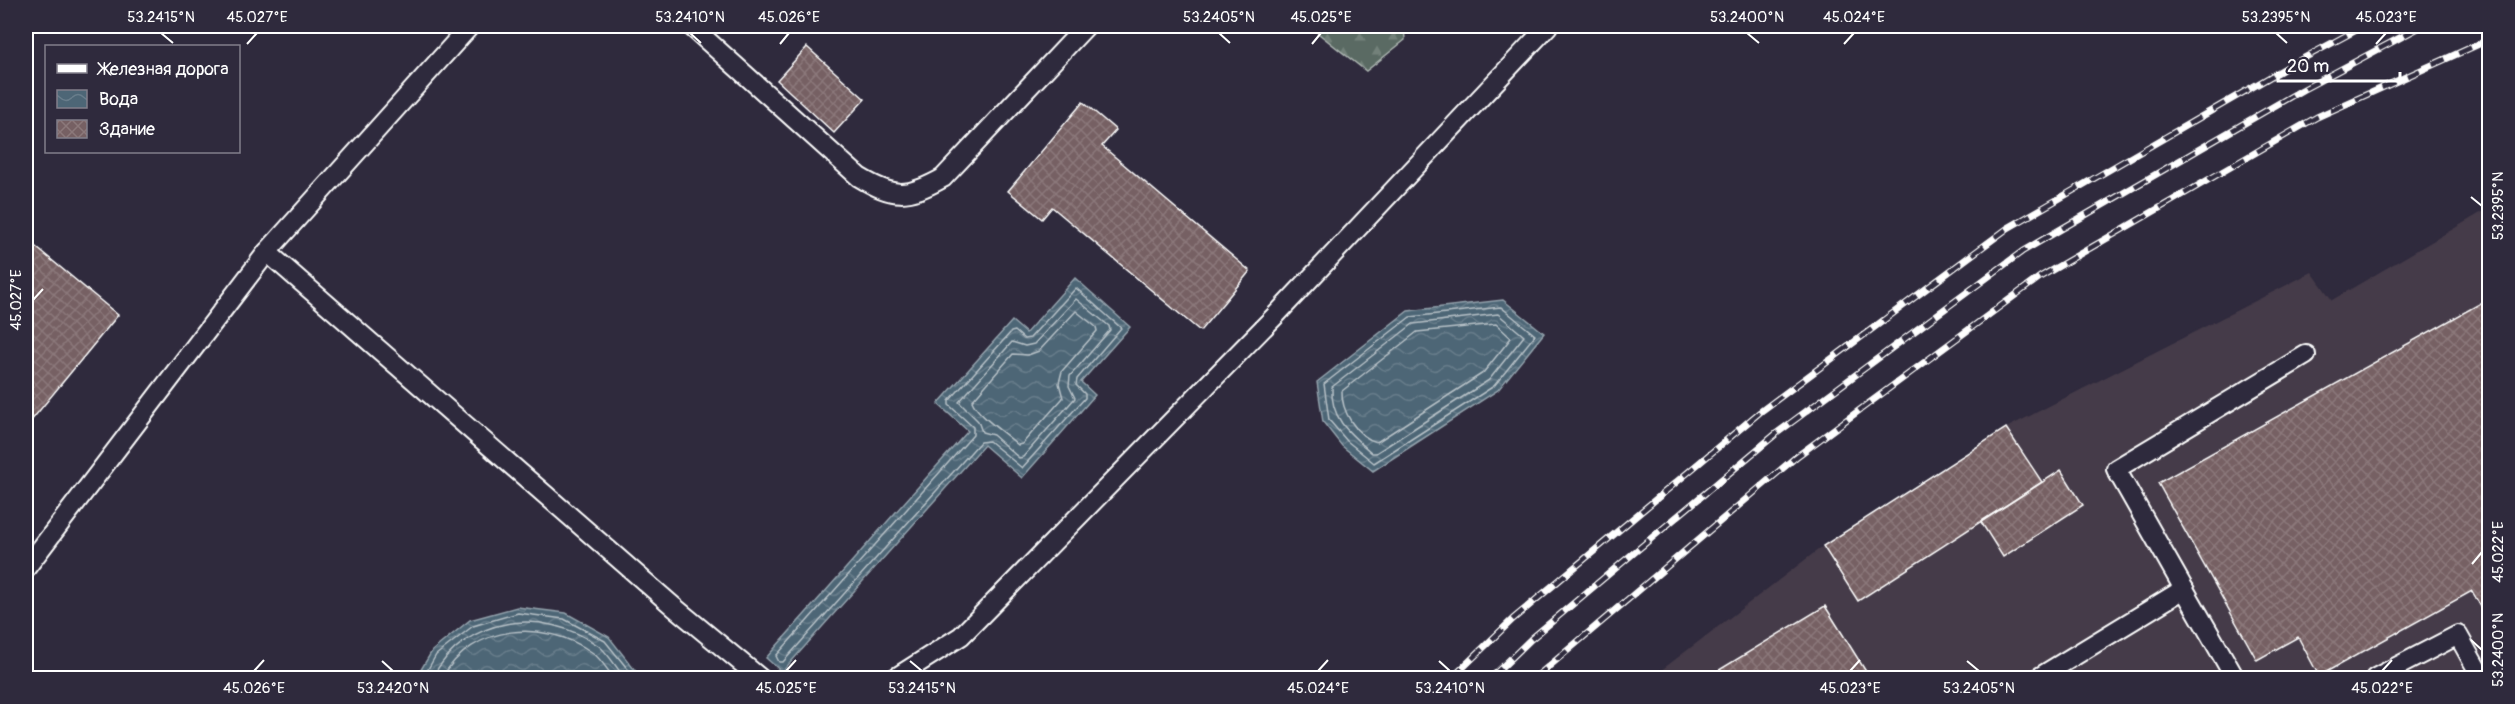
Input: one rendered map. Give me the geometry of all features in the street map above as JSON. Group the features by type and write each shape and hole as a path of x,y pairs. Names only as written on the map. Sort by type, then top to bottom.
{"lane":[{"path":"26,568 267,252 470,26"},
{"path":"691,26 859,177 879,189 903,194 925,188 943,178 1086,26"},
{"path":"895,678 961,636 1274,317 1548,26"},
{"path":"267,252 674,607 760,678"},
{"path":"2235,678 2116,469 2306,355"},
{"path":"2038,678 2184,589"},
{"path":"2375,678 2458,635 2482,678"}],"shaded area":[{"path":"2489,208 2489,678 1651,678 1823,546 2006,428 2312,272 2332,300"}],"green space":[{"path":"1309,26 1404,26 1405,40 1366,71"}],"water":[{"path":"1075,278 1130,327 1081,382 1095,395 1022,478 984,445 782,672 766,658 968,431 938,404 1012,321 1026,333"},
{"path":"1503,300 1544,333 1498,390 1373,471 1342,446 1323,422 1317,382 1408,311"},
{"path":"517,607 566,613 609,637 641,678 416,678 432,651 470,620"}],"building":[{"path":"807,47 865,99 834,133 777,80"},
{"path":"1083,102 1116,130 1102,146 1250,271 1200,331 1052,207 1042,219 1008,191"},
{"path":"31,243 118,315 26,427 26,249"},
{"path":"2490,298 2490,623 2472,591 2319,676 2298,637 2257,660 2158,483"},
{"path":"2006,428 2042,482 1858,601 1823,546"},
{"path":"2061,470 2083,505 2003,557 1981,522"},
{"path":"1825,606 1870,678 1706,678"}],"railway":[{"path":"1452,678 1513,619 1760,412 2008,228 2289,66 2364,26"},
{"path":"1491,678 1531,639 1777,433 2023,251 2302,90 2422,26"},
{"path":"1535,678 1796,457 2040,277 2317,117 2490,39"}]}
